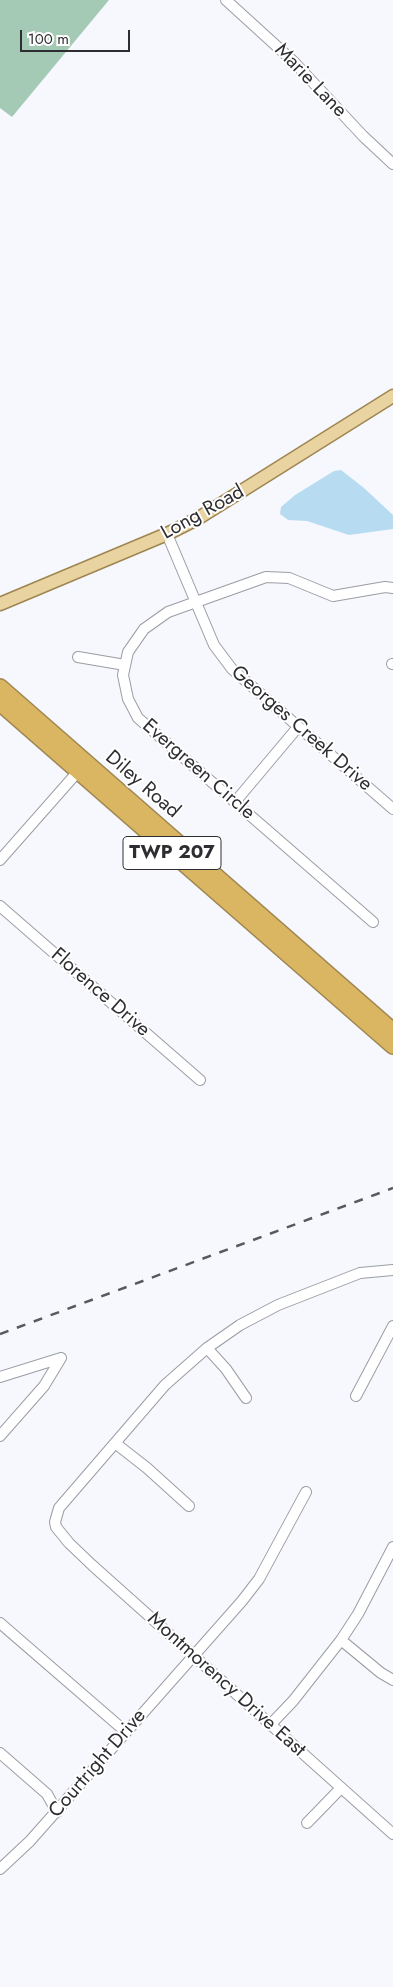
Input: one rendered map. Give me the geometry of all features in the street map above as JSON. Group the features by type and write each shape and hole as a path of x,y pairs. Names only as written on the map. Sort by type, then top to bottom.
{"highway":[{"name":"Diley Road","path":"0,687 82,767 393,1046"},
{"name":"Diley Road","path":"0,703 82,767 393,1031"}],"main road":[{"name":"Long Road","path":"0,604 167,534 225,503 393,396"}],"street":[{"name":"Marie Lane","path":"226,0 294,62 363,136 393,164"},
{"name":"Georges Creek Drive","path":"167,534 214,645 232,669 393,809"},
{"name":"Evergreen Circle","path":"373,922 138,718 128,699 123,675 128,652 144,629 168,612 266,577 289,578 333,596 385,587 393,588"},
{"path":"78,657 125,666"},
{"path":"235,802 298,727"},
{"path":"0,860 82,767"},
{"name":"Florence Drive","path":"0,906 200,1080"},
{"path":"189,1506 115,1443 177,1373 207,1348 240,1325 278,1305 360,1273 393,1270"},
{"path":"356,1396 393,1326"},
{"path":"207,1348 226,1369 246,1398"},
{"path":"0,1377 61,1358 44,1386 0,1436"},
{"name":"Montmorency Drive East","path":"115,1443 59,1508 55,1522 62,1534 86,1560 393,1834"},
{"name":"Courtright Drive","path":"0,1869 16,1857 57,1812 242,1601 259,1579 306,1492"},
{"path":"271,1724 293,1701 342,1640 358,1614 393,1547"},
{"path":"0,1623 126,1732"},
{"path":"342,1640 381,1673 393,1680"},
{"path":"0,1753 47,1794 57,1812"},
{"path":"307,1823 341,1788"}],"green space":[{"path":"0,0 109,0 12,117 0,108"}],"water":[{"path":"341,470 393,515 393,529 349,535 307,521 288,520 280,514 281,507 295,495 334,471"}],"railway":[{"path":"0,1334 393,1188"}]}
